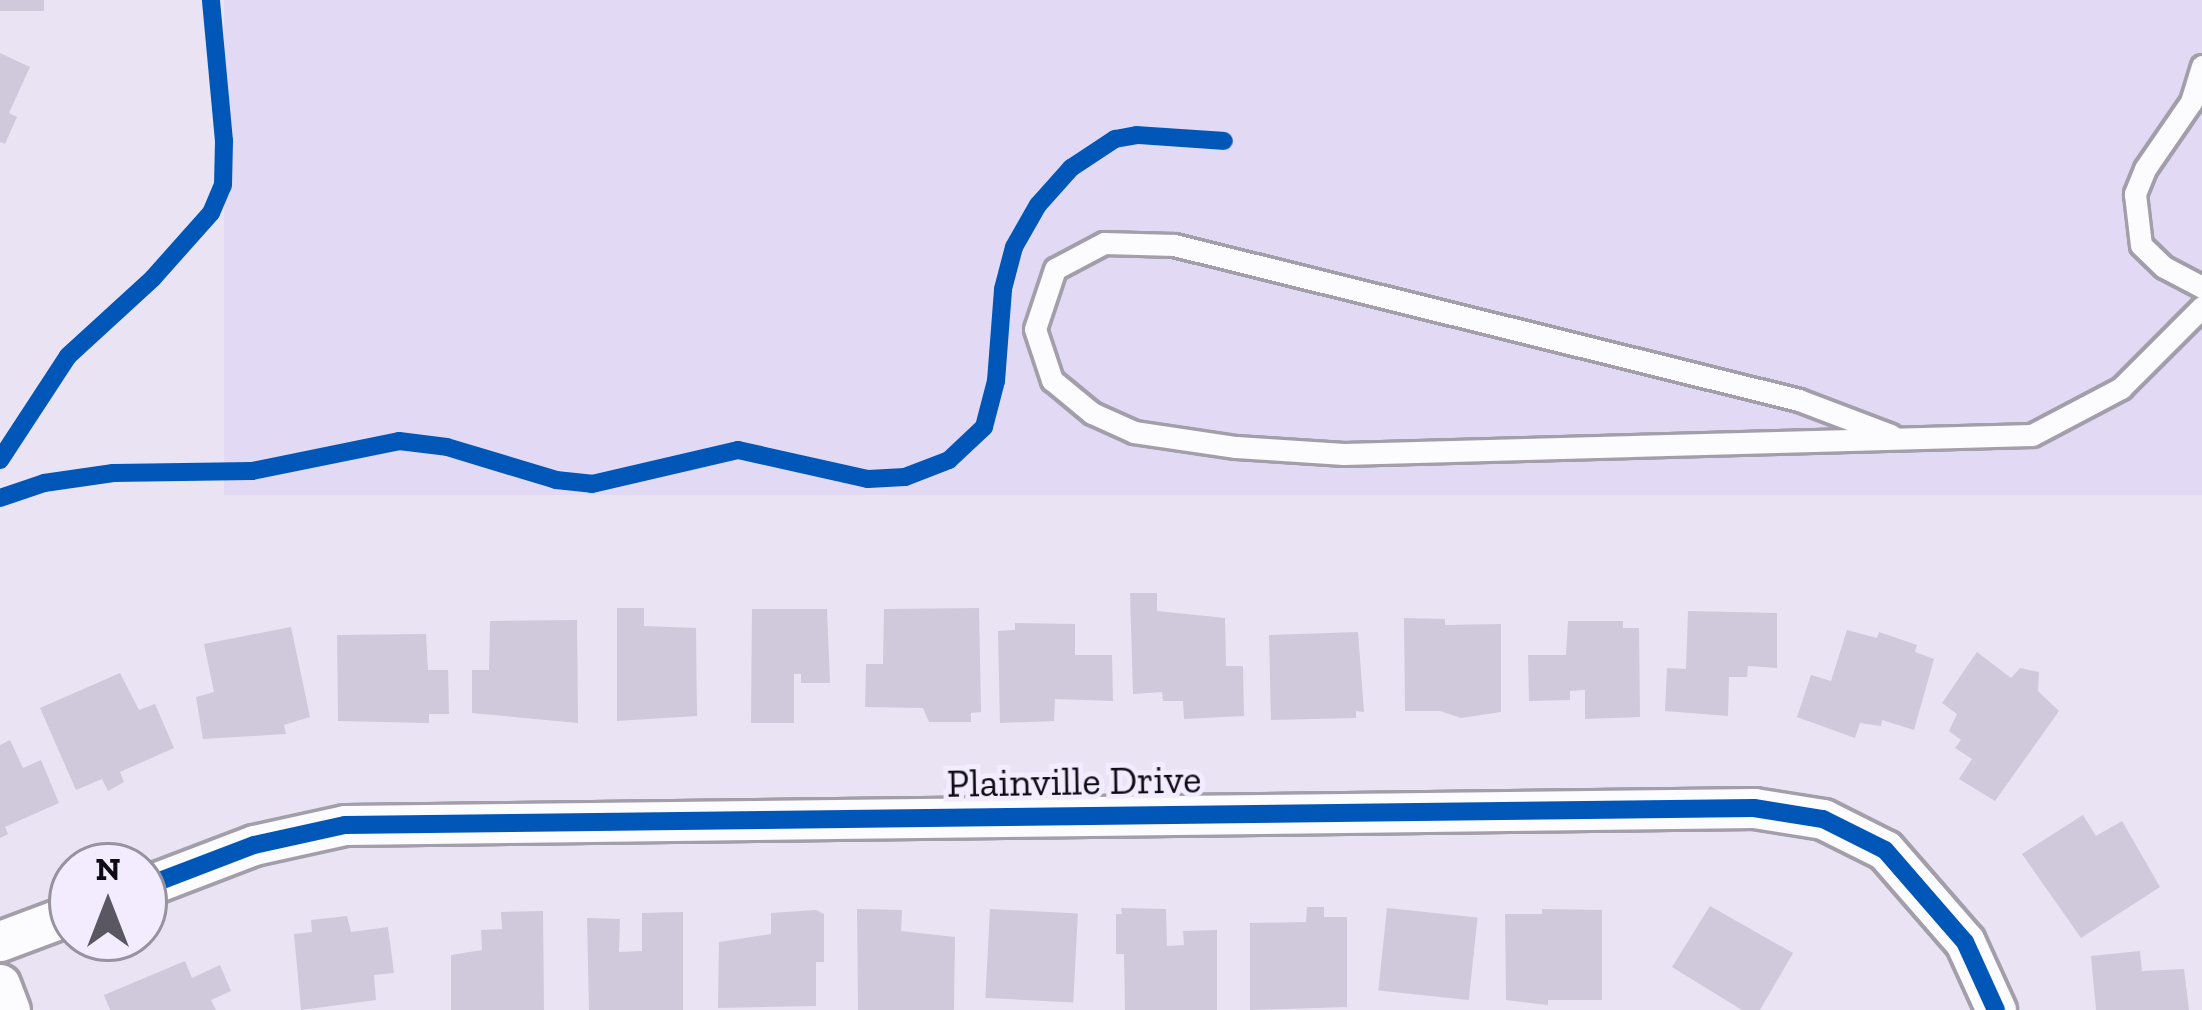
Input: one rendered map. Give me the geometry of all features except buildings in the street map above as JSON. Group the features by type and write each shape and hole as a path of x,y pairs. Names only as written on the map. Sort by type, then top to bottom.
{"street":[{"name":"Plainville Drive","path":"168,878 254,845 345,825 1754,808 1823,819 1885,850 1966,942 1996,1010"},
{"path":"0,940 48,923"},
{"path":"0,984 10,1010"}],"lane":[{"path":"2202,66 2191,102 2145,169 2135,194 2141,245 2164,267 2202,287"},
{"path":"1891,435 1799,400 1174,244 1104,242 1055,269 1035,328 1052,380 1092,413 1134,432 1236,447 1344,454 1891,435 2032,435 2121,388 2202,307"}],"shaded area":[{"path":"224,0 2202,0 2202,495 224,495"}],"cycle path":[{"path":"0,460 68,356 153,278 211,213 223,185 224,141 211,0"},
{"path":"0,498 44,483 113,473 252,471 399,441 447,447 556,480 592,484 738,450 868,479 905,477 949,460 984,427 996,381 1003,289 1014,247 1038,205 1071,168 1115,139 1137,135 1224,141"},
{"path":"168,878 254,845 345,825 1754,808 1823,819 1885,850 1965,942 1996,1010"}]}
